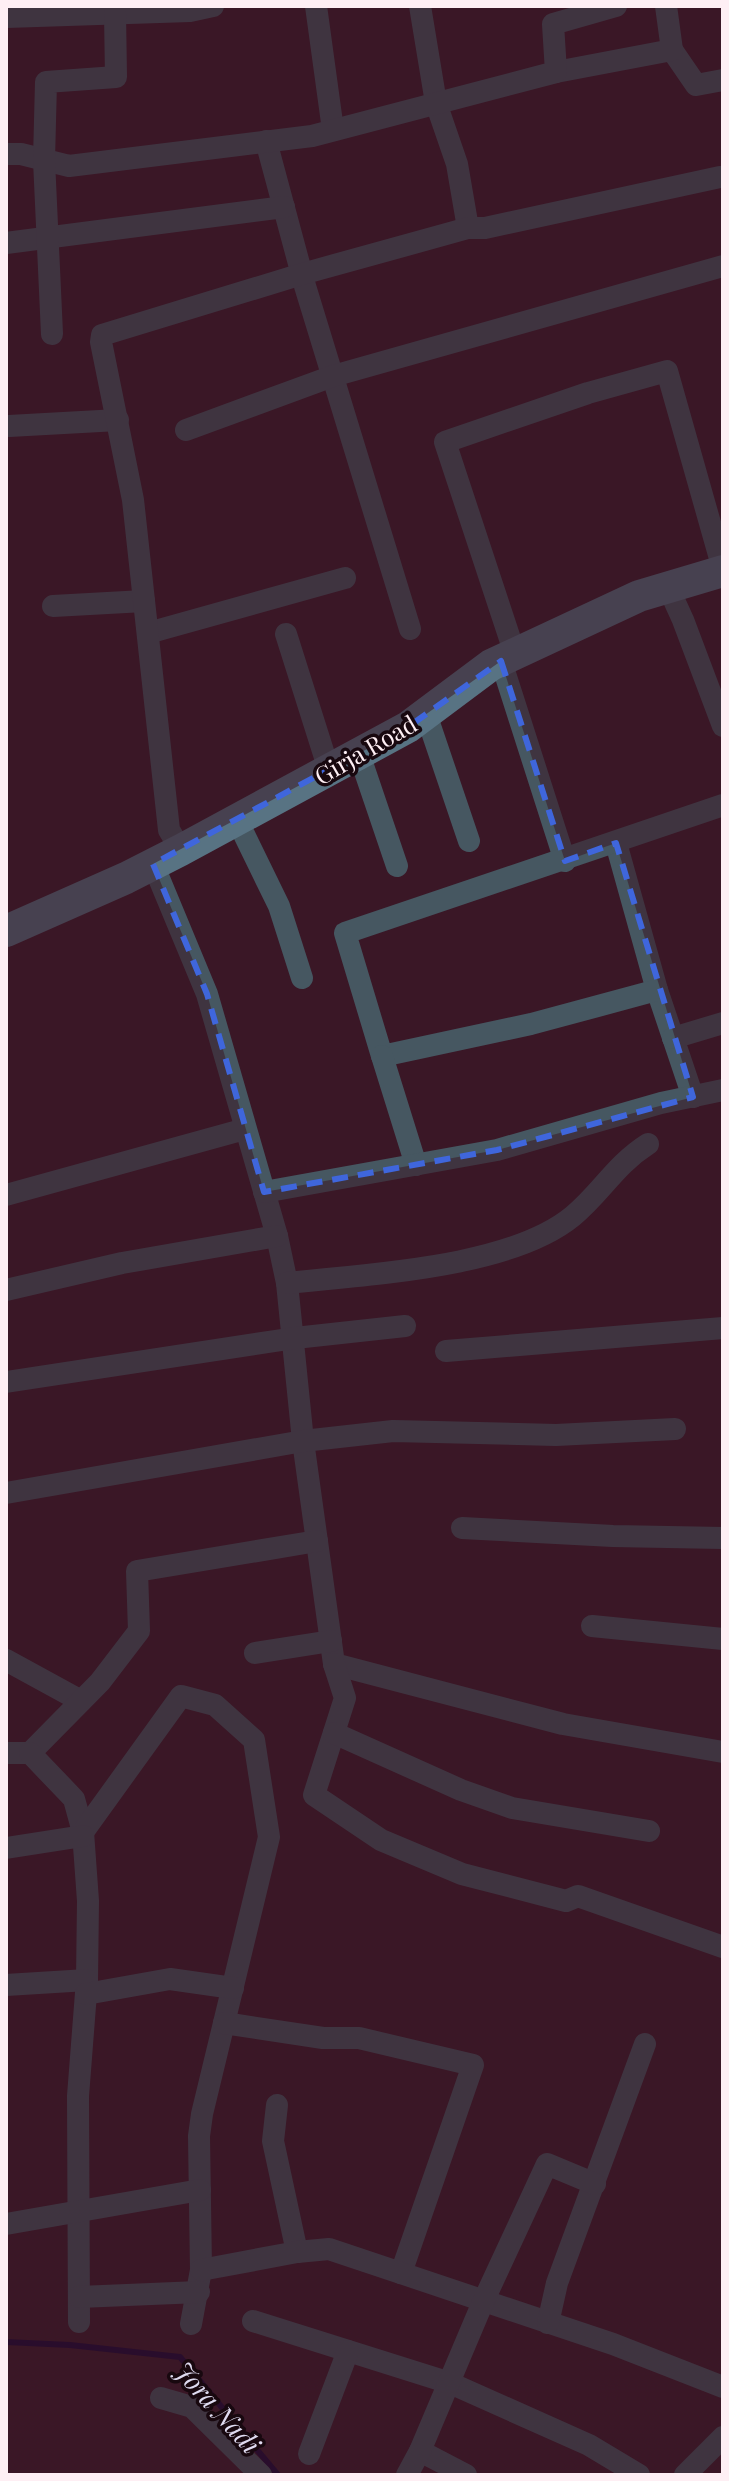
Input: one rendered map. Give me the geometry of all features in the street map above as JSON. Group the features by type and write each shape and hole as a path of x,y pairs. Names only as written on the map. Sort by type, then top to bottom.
{"main road":[{"name":"Girja Road","path":"6,931 167,857 359,754 408,727 508,658 639,596 723,570"}],"street":[{"path":"6,17 190,11 213,6"},
{"path":"316,6 333,130"},
{"path":"420,6 436,103 457,164 468,228"},
{"path":"556,72 552,15 616,6"},
{"path":"666,6 672,50 696,85 723,80"},
{"path":"52,334 44,160 46,82 116,77 115,13"},
{"path":"6,154 21,154 69,166 312,136 556,72 672,50"},
{"path":"266,141 302,274 410,629"},
{"path":"720,177 485,228 468,228 302,274 102,335 101,342 133,500 169,830 167,857 277,1236 287,1283 295,1338 303,1441 334,1664 345,1698 314,1795 381,1840 462,1874 566,1901 578,1896 723,1947"},
{"path":"6,243 284,207"},
{"path":"186,430 333,376 723,266"},
{"path":"565,861 445,442 588,393 667,371 723,570"},
{"path":"9,426 118,420"},
{"path":"148,633 345,578"},
{"path":"668,587 723,726"},
{"path":"53,606 144,601"},
{"path":"286,634 329,770"},
{"path":"426,714 469,841"},
{"path":"359,754 397,866"},
{"path":"416,1165 345,933 723,805"},
{"path":"237,820 279,906 302,978"},
{"path":"616,843 657,990 693,1097"},
{"path":"382,1056 531,1024 657,990"},
{"path":"673,1038 723,1023"},
{"path":"264,1192 497,1150 723,1090"},
{"path":"6,1195 245,1129"},
{"path":"287,1283 427,1268 522,1245 572,1217 628,1157 648,1144"},
{"path":"6,1290 122,1263 277,1236"},
{"path":"6,1382 295,1338 405,1326"},
{"path":"446,1351 723,1328"},
{"path":"6,1493 303,1441 393,1431 556,1435 675,1429"},
{"path":"462,1528 723,1538"},
{"path":"6,1753 30,1753 100,1682 139,1631 137,1571 317,1541"},
{"path":"592,1626 723,1639"},
{"path":"255,1653 331,1641"},
{"path":"6,1660 81,1701"},
{"path":"334,1664 563,1724 723,1752"},
{"path":"6,1848 83,1834 181,1696 215,1705 254,1740 269,1837 202,2114 199,2136 200,2281 191,2324"},
{"path":"334,1733 461,1790 512,1808 649,1831"},
{"path":"30,1753 74,1799 83,1834 88,1901 87,1987 78,2096 79,2322"},
{"path":"6,1985 87,1987 170,1979 233,1988"},
{"path":"224,2023 323,2038 359,2038 473,2065 401,2273"},
{"path":"548,2323 557,2283 645,2044"},
{"path":"277,2105 273,2141 297,2252"},
{"path":"407,2475 547,2164 595,2184"},
{"path":"6,2224 200,2190"},
{"path":"79,2297 200,2281 297,2252 329,2249 613,2344 723,2387"},
{"path":"253,2321 450,2383 589,2445 639,2475"},
{"path":"309,2454 348,2351"},
{"path":"161,2398 192,2407 261,2475"},
{"path":"685,2475 723,2437"},
{"path":"420,2451 466,2475"}],"highlighted area":[{"path":"501,661 565,861 616,843 693,1097 497,1150 264,1192 207,994 153,864 408,727"}],"waterway":[{"name":"Jora Nadi","path":"6,2342 70,2345 180,2357 278,2475"}]}
